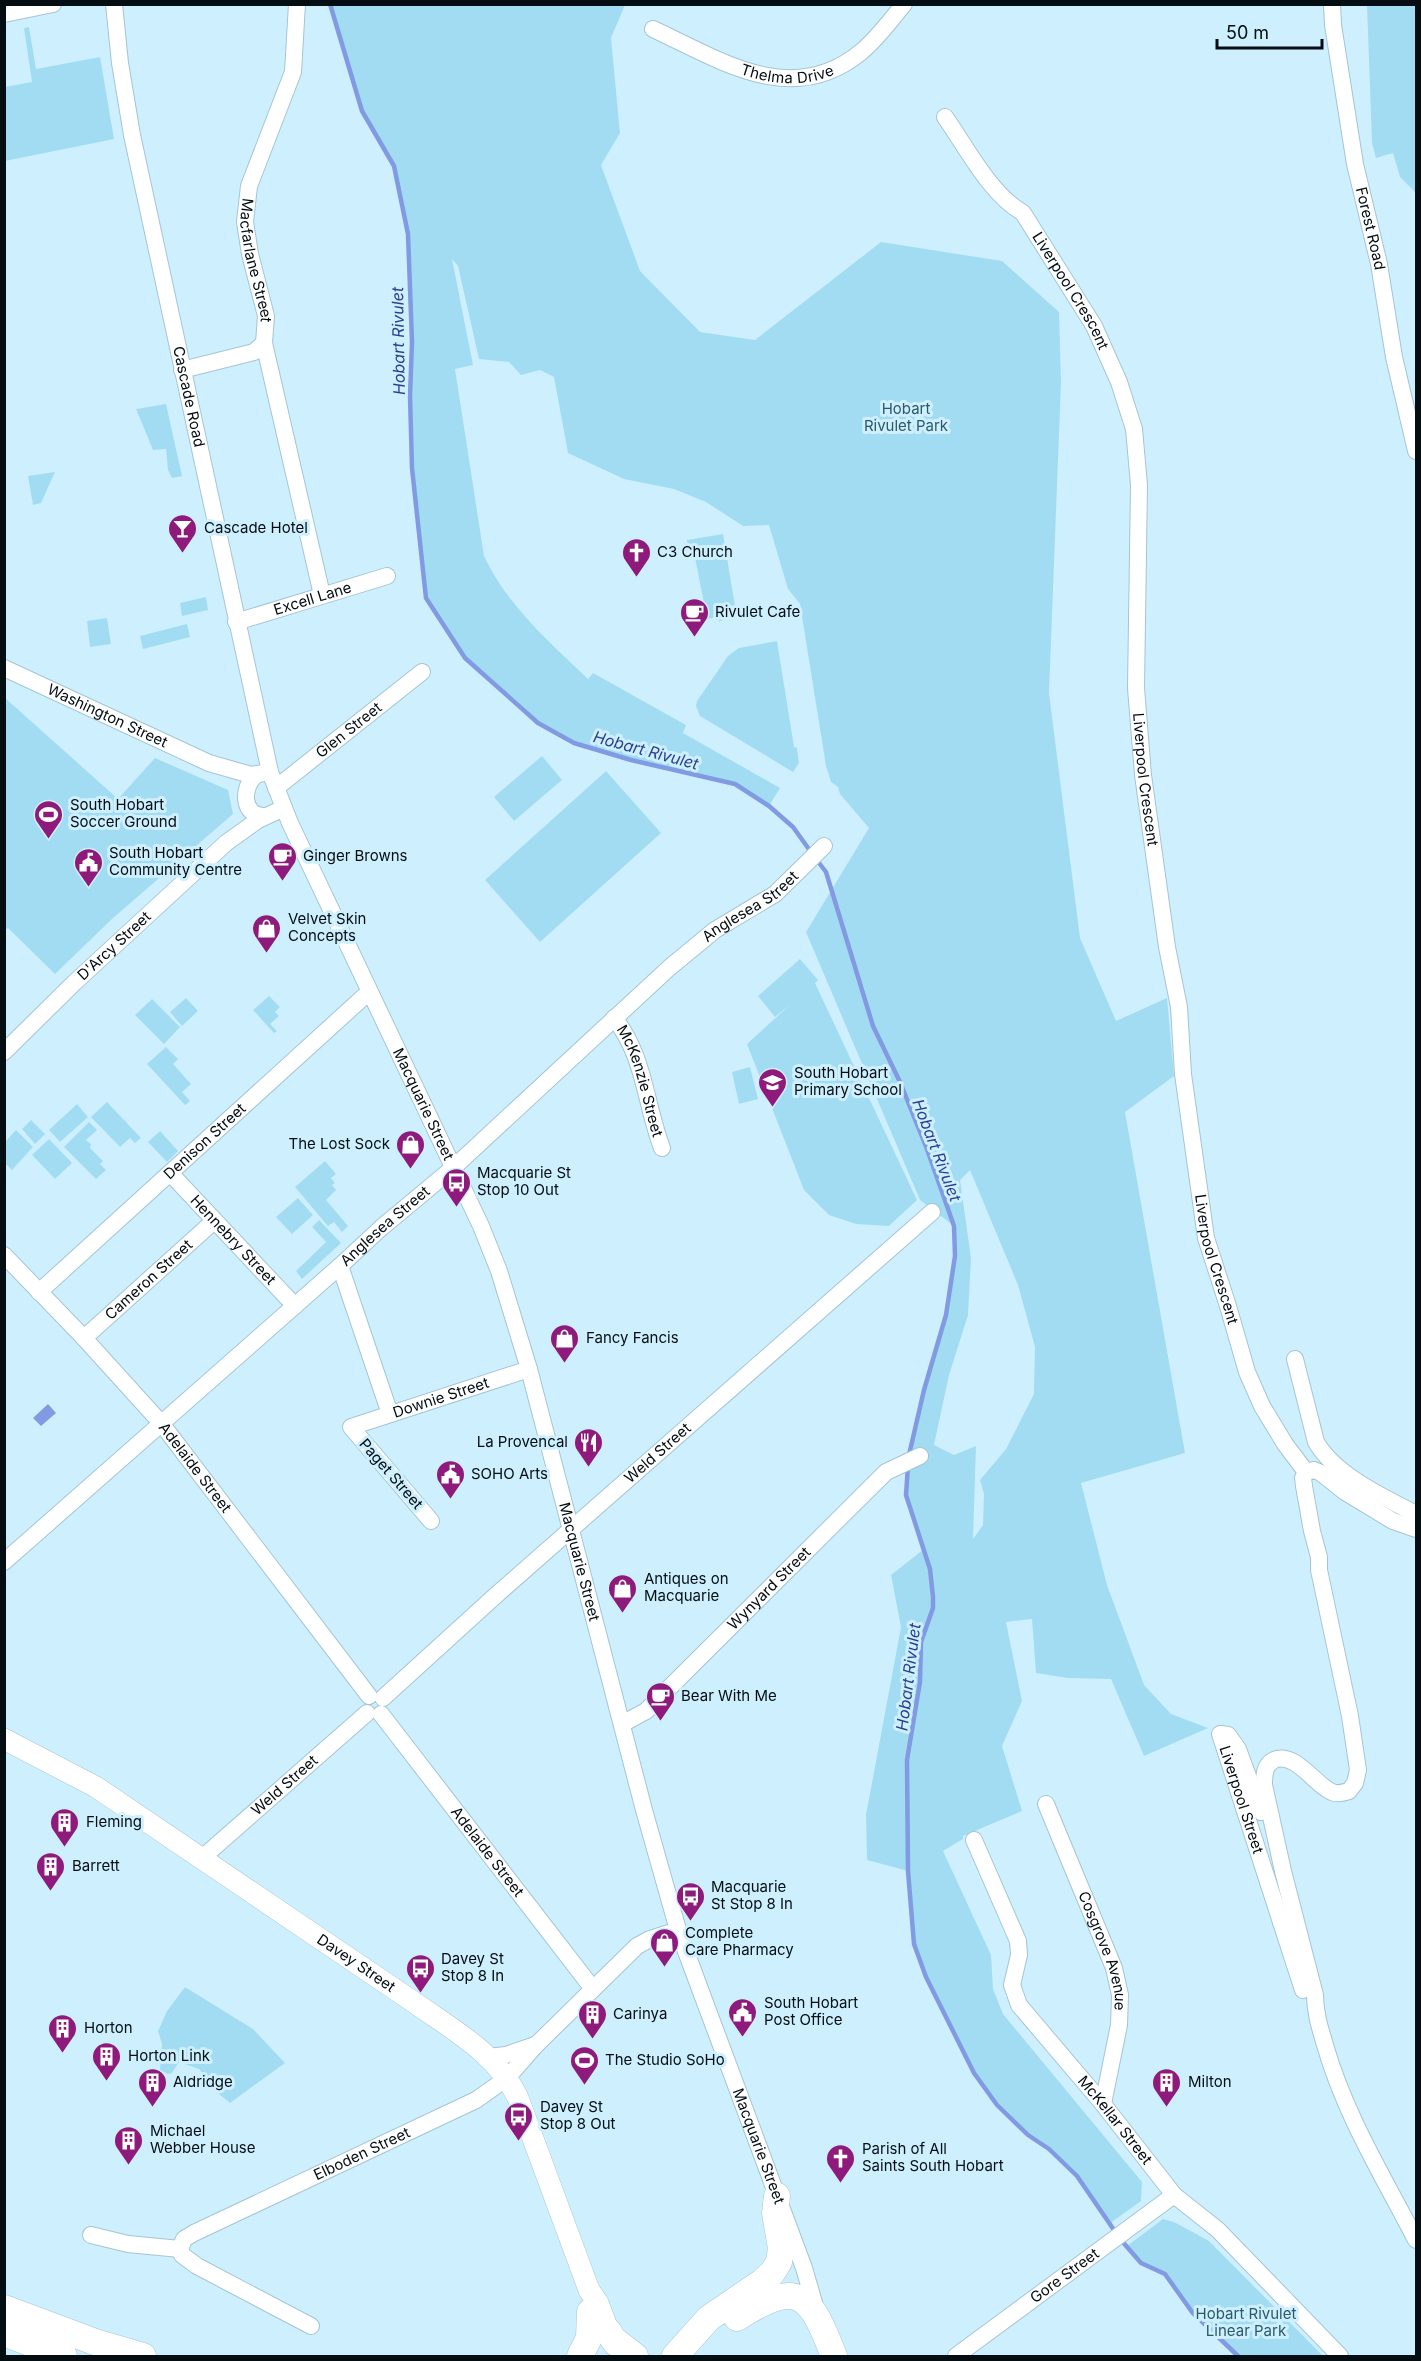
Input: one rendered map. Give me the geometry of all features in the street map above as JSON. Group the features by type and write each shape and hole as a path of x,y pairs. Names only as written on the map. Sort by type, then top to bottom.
{"highway":[{"path":"677,2356 709,2318 762,2282 779,2262 781,2248 775,2213 777,2196"},
{"path":"677,2356 769,2299 786,2296 799,2298 810,2304 820,2320"},
{"path":"580,2356 589,2338 590,2301"},
{"path":"4,2308 95,2342 143,2356"},
{"name":"Macquarie Street","path":"820,2320 834,2356"},
{"path":"4,2333 64,2356"},
{"path":"608,2344 613,2339 635,2356"}],"main road":[{"name":"Davey Street","path":"4,1739 86,1781 417,2005 488,2057 507,2078 535,2140 590,2301 598,2303 608,2344 618,2356"}],"street":[{"path":"4,14 53,4"},
{"name":"Cascade Road","path":"114,4 120,63 132,135 267,778"},
{"name":"Macfarlane Street","path":"297,4 293,72 249,186 245,222 250,254 266,316 264,343 322,595"},
{"name":"Thelma Drive","path":"653,29 735,68 761,76 791,79 813,77 840,67 861,52 904,4"},
{"name":"Forest Road","path":"1332,4 1355,164 1379,264 1394,357 1416,451"},
{"name":"Liverpool Crescent","path":"945,117 980,169 1011,206 1023,213 1094,326 1119,382 1134,429 1139,485 1136,688 1143,775 1167,947 1179,1007 1183,1074 1204,1227 1247,1372 1275,1429 1306,1472"},
{"name":"Macfarlane Street","path":"182,370 254,352 264,343"},
{"name":"Excell Lane","path":"236,622 387,576"},
{"name":"Washington Street","path":"4,668 209,763 248,775 267,778"},
{"name":"Glen Street","path":"267,778 422,672"},
{"name":"Washington Street","path":"209,763 241,788 245,798"},
{"path":"265,816 252,812 245,798 248,784 267,778"},
{"name":"Macquarie Street","path":"267,778 284,808 499,1271 529,1369 678,1930 807,2277 820,2320"},
{"name":"D'Arcy Street","path":"226,843 240,820 245,798"},
{"name":"D'Arcy Street","path":"4,1052 74,983 226,843 265,816 284,808"},
{"name":"Anglesea Street","path":"4,1562 381,1228 453,1168 614,1018 715,930 775,894 824,846"},
{"name":"Denison Street","path":"39,1292 369,992"},
{"name":"McKenzie Street","path":"614,1018 626,1032 638,1057 662,1148"},
{"name":"Hennebry Street","path":"170,1173 295,1306"},
{"name":"Weld Street","path":"202,1858 494,1597 572,1531 932,1212"},
{"name":"Cameron Street","path":"84,1338 214,1221"},
{"name":"Adelaide Street","path":"4,1255 161,1423 592,1989"},
{"path":"340,1266 390,1414"},
{"path":"1295,1359 1316,1442 1323,1453 1376,1494 1416,1514"},
{"name":"Downie Street","path":"351,1427 529,1369"},
{"name":"Paget Street","path":"351,1427 431,1521"},
{"name":"Wynyard Street","path":"622,1724 646,1711 886,1472 920,1456"},
{"path":"1306,1472 1314,1470 1321,1473 1345,1492 1393,1521 1416,1530"},
{"name":"Liverpool Street","path":"1306,1472 1303,1478 1312,1531 1350,1716 1358,1770 1355,1783 1349,1791 1339,1794 1331,1792 1292,1762 1281,1758 1270,1762 1264,1772 1264,1785 1283,1871 1315,1995 1315,2010 1331,2068 1354,2125 1416,2240"},
{"name":"Liverpool Street","path":"1283,1871 1238,1749 1228,1735 1220,1734 1305,1998 1315,2010"},
{"name":"Cosgrove Avenue","path":"1046,1804 1114,1968 1120,1995 1119,2025 1103,2104"},
{"name":"McKellar Street","path":"974,1840 1018,1941 1019,1954 1012,1985 1019,2005 1103,2104 1174,2195 1218,2230 1340,2356"},
{"name":"Elboden Street","path":"180,2248 184,2239 194,2233 476,2100 507,2078 536,2045 592,1989 643,1942 678,1930"},
{"name":"Elboden Street","path":"488,2057 536,2045"},
{"name":"Gore Street","path":"956,2356 1174,2195"},
{"path":"91,2235 128,2244 180,2248 182,2255 197,2266 311,2326"}],"green space":[{"name":"Hobart Rivulet Park","path":"330,5 625,5 611,38 620,133 601,165 640,271 700,332 755,340 881,242 1002,261 1059,312 1061,382 1049,693 1080,938 1116,1021 1167,998 1174,1076 1125,1112 1185,1453 1081,1483 1107,1585 1144,1685 1171,1714 1208,1728 1144,1756 1111,1679 1068,1678 1036,1673 1032,1619 1006,1622 1022,1701 1002,1746 1022,1811 963,1836 963,1839 943,1851 991,1955 993,1989 1003,2014 1142,2182 1141,2201 1109,2224 1077,2176 1049,2149 1028,2135 997,2105 974,2073 927,1977 914,1944 908,1871 867,1860 866,1815 901,1627 891,1575 924,1549 909,1507 906,1477 920,1407 947,1306 954,1254 954,1226 920,1200 806,932 869,828 840,794 838,787 831,782 826,766 800,604 788,589 769,525 743,526 706,502 674,489 624,479 568,453 554,377 540,370 521,375 509,362 479,359 458,266 452,259 473,365 455,369 484,556 493,574 530,622 588,679 593,673 686,725 683,733 780,788 769,806 735,784 631,760 574,743 538,723 465,658 426,598 412,468 410,396 412,342 408,234 394,167 362,111","holes":["970,1170 1018,1285 1035,1347 1034,1394 1006,1449 980,1480 984,1494 983,1525 973,1539 976,1446 954,1455 934,1445 949,1375 968,1315 971,1258 960,1180"]},
{"path":"1367,5 1416,5 1416,193 1400,177 1393,153 1376,158 1372,143"},
{"path":"29,27 36,69 100,57 114,139 5,161 5,87 32,82 24,28"},
{"path":"166,404 182,476 172,478 168,470 166,449 153,450 136,409"},
{"path":"55,472 41,503 33,505 28,476"},
{"path":"723,534 737,618 719,621 718,617 707,619 693,547 688,547 687,540"},
{"path":"206,597 208,610 182,616 180,603"},
{"path":"107,618 111,644 90,647 87,621"},
{"path":"187,624 190,637 143,649 140,636"},
{"path":"777,641 794,747 797,748 799,763 793,772 700,716 696,706 697,701 728,656 739,648"},
{"path":"4,697 118,799 155,758 228,790 233,814 112,919 55,974 8,928 5,930"},
{"path":"542,756 562,780 514,821 494,797"},
{"path":"606,771 661,833 540,942 485,880"},
{"path":"800,959 818,980 815,983 917,1200 889,1226 856,1224 829,1215 804,1190 747,1044 791,1004 775,1017 758,996"},
{"path":"269,996 280,1007 275,1012 279,1016 270,1024 277,1031 274,1033 253,1010"},
{"path":"186,998 198,1011 182,1026 170,1012"},
{"path":"152,999 180,1027 164,1044 135,1015"},
{"path":"166,1047 178,1059 173,1064 191,1084 182,1092 190,1101 185,1105 147,1064"},
{"path":"750,1067 758,1099 739,1104 732,1072"},
{"path":"107,1102 141,1138 135,1143 130,1138 120,1147 91,1117"},
{"path":"77,1104 88,1117 60,1142 49,1130"},
{"path":"31,1120 45,1134 35,1144 22,1129"},
{"path":"89,1122 97,1130 86,1140 91,1144 90,1148 103,1161 100,1164 106,1170 96,1179 64,1147"},
{"path":"16,1130 33,1147 12,1170 5,1163 5,1142"},
{"path":"160,1131 178,1151 167,1162 148,1142"},
{"path":"49,1139 72,1163 55,1179 32,1155"},
{"path":"325,1161 336,1174 331,1178 336,1190 326,1200 348,1226 342,1232 334,1222 328,1226 295,1187"},
{"path":"298,1198 313,1215 292,1234 276,1217"},
{"path":"319,1220 341,1243 302,1279 296,1271 326,1242 312,1227"},
{"path":"185,1987 253,2029 285,2063 230,2103 219,2094 199,2069 179,2062 172,2073 168,2074 160,2070 162,2044 158,2031 167,2011"},
{"name":"Hobart Rivulet Linear Park","path":"1163,2219 1174,2222 1209,2241 1323,2356 1238,2356 1192,2312 1165,2274 1141,2263 1127,2246"}],"water":[{"path":"48,1404 56,1413 41,1426 33,1418"}],"waterway":[{"name":"Hobart Rivulet","path":"330,4 362,111 394,166 408,234 412,342 410,396 412,468 426,598 465,658 538,723 574,743 631,760 735,784 769,806 793,827 811,852"},
{"name":"Hobart Rivulet","path":"816,859 826,872 873,1026 900,1082 954,1226 955,1256 946,1315 924,1390 909,1455"},
{"name":"Hobart Rivulet","path":"908,1466 906,1495 930,1569 933,1597 933,1608 921,1642 920,1682 907,1760 908,1871 914,1944 926,1977 974,2073 997,2105 1028,2135 1049,2149 1077,2176 1116,2233"},
{"name":"Hobart Rivulet","path":"1121,2240 1141,2263 1165,2274 1192,2312 1238,2356"}],"place":[{"name":"Cascade Hotel","path":"183,554"},
{"name":"C3 Church","path":"636,578"},
{"name":"Rivulet Cafe","path":"694,638"},
{"name":"South Hobart Soccer Ground","path":"49,840"},
{"name":"Ginger Browns","path":"282,882"},
{"name":"South Hobart Community Centre","path":"88,888"},
{"name":"Velvet Skin Concepts","path":"267,954"},
{"name":"South Hobart Primary School","path":"773,1108"},
{"name":"The Lost Sock","path":"411,1170"},
{"name":"Macquarie St Stop 10 Out","path":"456,1208"},
{"name":"Fancy Fancis","path":"565,1364"},
{"name":"La Provencal","path":"589,1468"},
{"name":"SOHO Arts","path":"450,1500"},
{"name":"Antiques on Macquarie","path":"623,1614"},
{"name":"Bear With Me","path":"660,1722"},
{"name":"Fleming","path":"65,1848"},
{"name":"Barrett","path":"51,1892"},
{"name":"Macquarie St Stop 8 In","path":"690,1922"},
{"name":"Complete Care Pharmacy","path":"664,1968"},
{"name":"Davey St Stop 8 In","path":"420,1994"},
{"name":"South Hobart Post Office","path":"743,2038"},
{"name":"Carinya","path":"592,2040"},
{"name":"Horton","path":"63,2054"},
{"name":"Horton Link","path":"107,2082"},
{"name":"The Studio SoHo","path":"584,2086"},
{"name":"Aldridge","path":"152,2108"},
{"name":"Milton","path":"1167,2108"},
{"name":"Davey St Stop 8 Out","path":"519,2142"},
{"name":"Michael Webber House","path":"129,2166"},
{"name":"Parish of All Saints South Hobart","path":"841,2184"}]}
